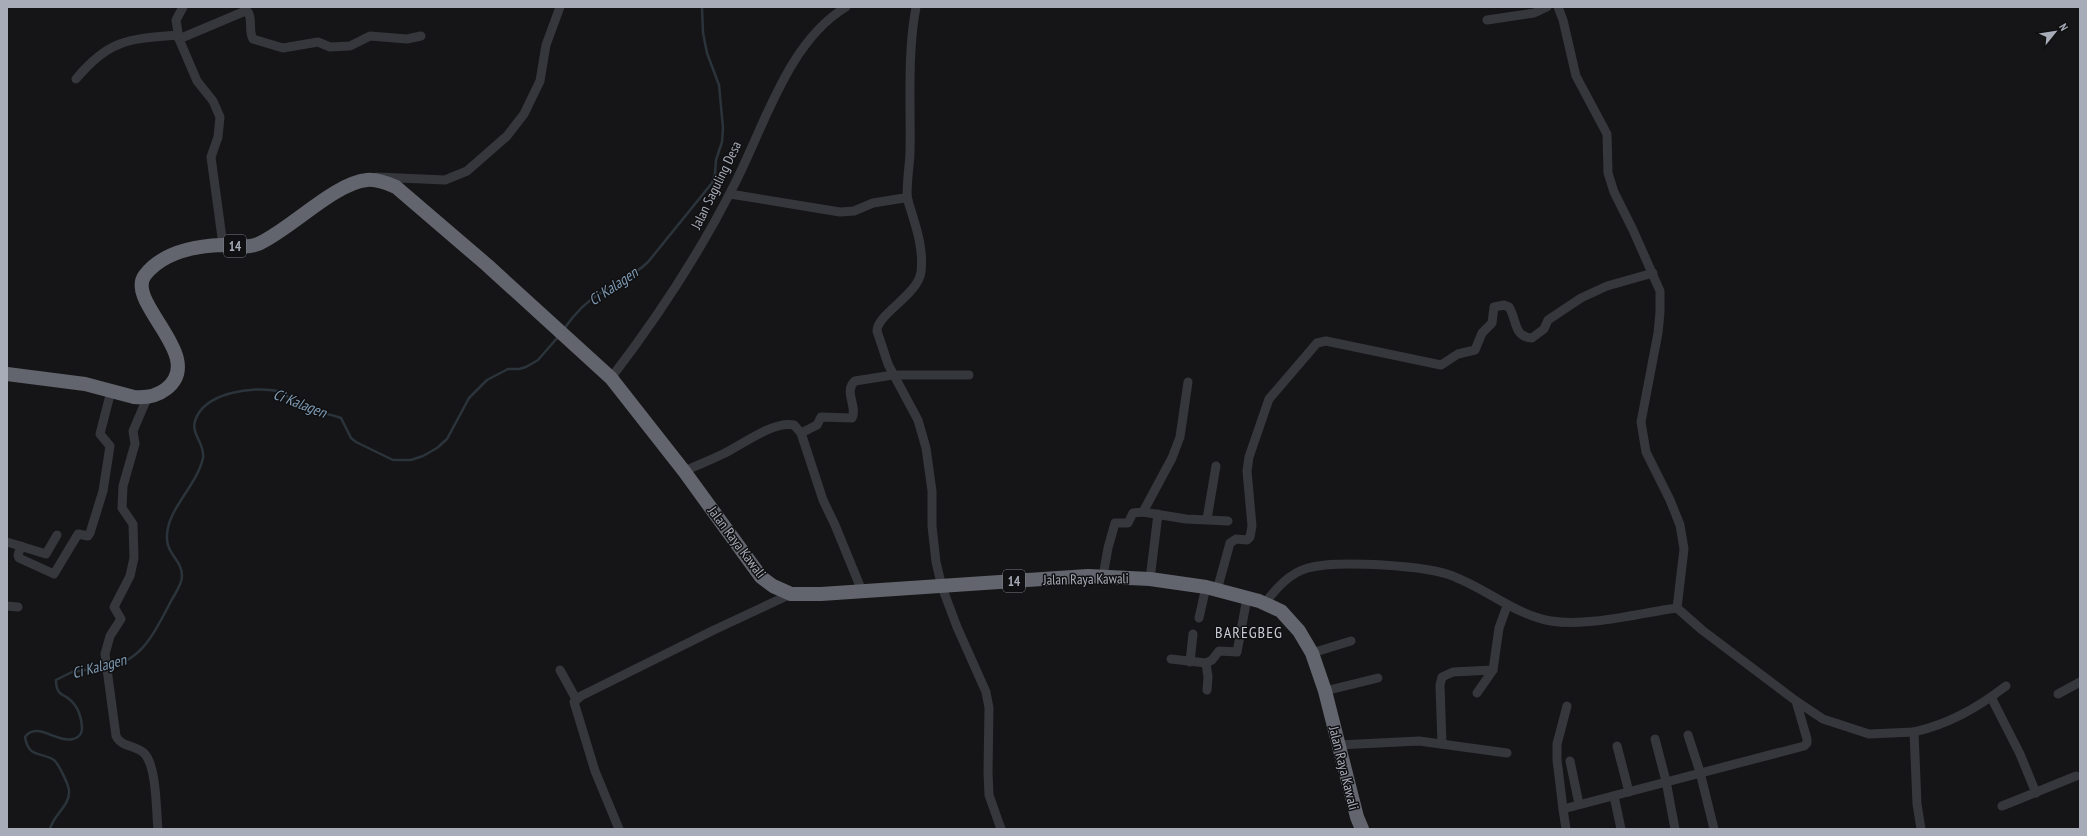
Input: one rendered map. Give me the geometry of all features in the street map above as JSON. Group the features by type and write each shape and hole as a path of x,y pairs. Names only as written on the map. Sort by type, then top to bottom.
{"highway":[{"name":"14","path":"7,374 68,381 134,397 157,394 170,385 175,377 177,364 166,332 145,299 142,286 143,279 153,268 163,260 186,249 223,245 240,247 258,244 333,195 357,182 376,181 396,186 552,323 611,378"},
{"name":"Jalan Raya Kawali","path":"611,378 684,471 761,577 773,586 791,594 942,587 1103,576 1150,579 1211,589 1248,598 1281,612 1299,631 1312,653 1325,691 1357,817 1362,829"}],"street":[{"path":"183,7 176,20 179,37 197,81 213,100 220,117 218,137 211,157 223,245"},
{"path":"357,182 362,179 381,176 435,179 452,178 466,170 500,142 518,124 531,103 540,81 546,45 560,7"},
{"name":"Jalan Saguling Desa","path":"611,378 656,319 696,255 730,194 754,140 803,47 821,26 846,7"},
{"path":"916,7 909,93 910,152 908,200 920,244 921,274 912,290 877,327 893,375 903,389 918,420 926,448 932,491 932,526 936,562 942,587 986,692 989,708 989,795 1001,829"},
{"path":"1486,20 1534,13 1547,7"},
{"path":"1558,7 1564,20 1576,76 1607,134 1608,173 1614,192 1653,273 1660,291 1660,312 1641,422 1642,437 1646,452 1670,500 1680,525 1684,549 1677,608"},
{"path":"76,80 88,65 110,47 145,38 179,37 243,12 248,12 250,15 250,33 253,39 283,48 318,42 330,47 350,46 370,36 407,40 421,36"},
{"path":"730,194 840,212 854,211 881,202 904,198 908,200"},
{"path":"1198,618 1230,543 1236,539 1247,540 1252,530 1247,471 1249,457 1269,399 1317,343 1326,341 1441,365 1458,354 1475,350 1482,333 1492,324 1494,307 1504,305 1509,307 1520,334 1526,338 1532,338 1544,329 1548,320 1581,298 1607,286 1653,273"},
{"path":"801,433 817,425 821,417 852,418 854,413 850,390 854,381 893,375 969,375"},
{"path":"1144,512 1170,462 1180,437 1188,382"},
{"path":"21,546 18,556 20,558 55,574 78,534 88,536 90,533 100,502 110,445 100,434 111,391"},
{"path":"148,396 133,431 135,444 123,486 122,508 133,524 134,558 130,576 114,607 121,619 110,636 106,660 118,740 141,750 151,764 158,829"},
{"path":"684,471 777,428 794,425 801,433 823,500 862,591"},
{"path":"1207,519 1216,466"},
{"path":"1103,576 1108,548 1116,523 1127,523 1131,514 1144,512 1186,519 1228,521"},
{"path":"1150,579 1158,514"},
{"path":"7,542 46,554 57,535"},
{"path":"1264,604 1280,585 1293,575 1308,568 1332,564 1425,568 1441,571 1487,592 1507,606 1550,621 1569,623 1595,621 1677,608"},
{"path":"576,699 714,630 791,594"},
{"path":"1171,659 1206,664 1212,660 1219,651 1237,652 1248,598"},
{"path":"7,606 18,607"},
{"path":"1477,693 1493,670 1499,628 1507,606"},
{"path":"1677,608 1702,630 1796,701 1823,719 1856,732 1869,734 1914,732 1936,727 1963,715 2006,686"},
{"path":"1190,662 1193,634"},
{"path":"1312,653 1351,640"},
{"path":"1206,664 1208,677 1206,690"},
{"path":"560,670 576,699 574,702 575,708 595,771 619,829"},
{"path":"1442,744 1440,685 1442,677 1453,672 1493,670"},
{"path":"1325,691 1378,678"},
{"path":"2058,694 2080,682"},
{"path":"1991,697 2020,754 2036,793"},
{"path":"1563,809 1806,745 1807,739 1796,701"},
{"path":"1566,829 1557,760 1557,744 1567,706"},
{"path":"1914,732 1917,804 1921,829"},
{"path":"1688,735 1700,772 1714,829"},
{"path":"1655,739 1666,782 1675,829"},
{"path":"1338,745 1405,741 1442,744 1508,753"},
{"path":"1617,746 1629,792"},
{"path":"1570,761 1579,804"},
{"path":"2002,806 2076,776"},
{"path":"1614,796 1620,829"}],"waterway":[{"name":"Ci Kalagen","path":"564,329 588,301 643,267 712,183 715,174 716,160 722,142 723,128 719,85 707,53 703,33 702,7"},
{"name":"Ci Kalagen","path":"110,666 131,658 147,643 181,583 181,570 168,544 168,528 174,511 196,476 203,458 202,448 194,426 200,411 208,403 230,393 256,390 278,391 300,406 341,418 351,438 356,442 393,460 411,460 423,456 437,448 447,439 469,398 487,380 508,369 519,369 526,367 538,360 558,337"},
{"name":"Ci Kalagen","path":"50,829 54,819 67,801 69,796 69,788 56,762 49,757 32,752 29,749 25,737 35,731 67,739 78,737 82,729 79,712 75,705 59,692 56,680 72,672 105,667"}],"district":[{"name":"BAREGBEG","path":"1249,632"}]}
